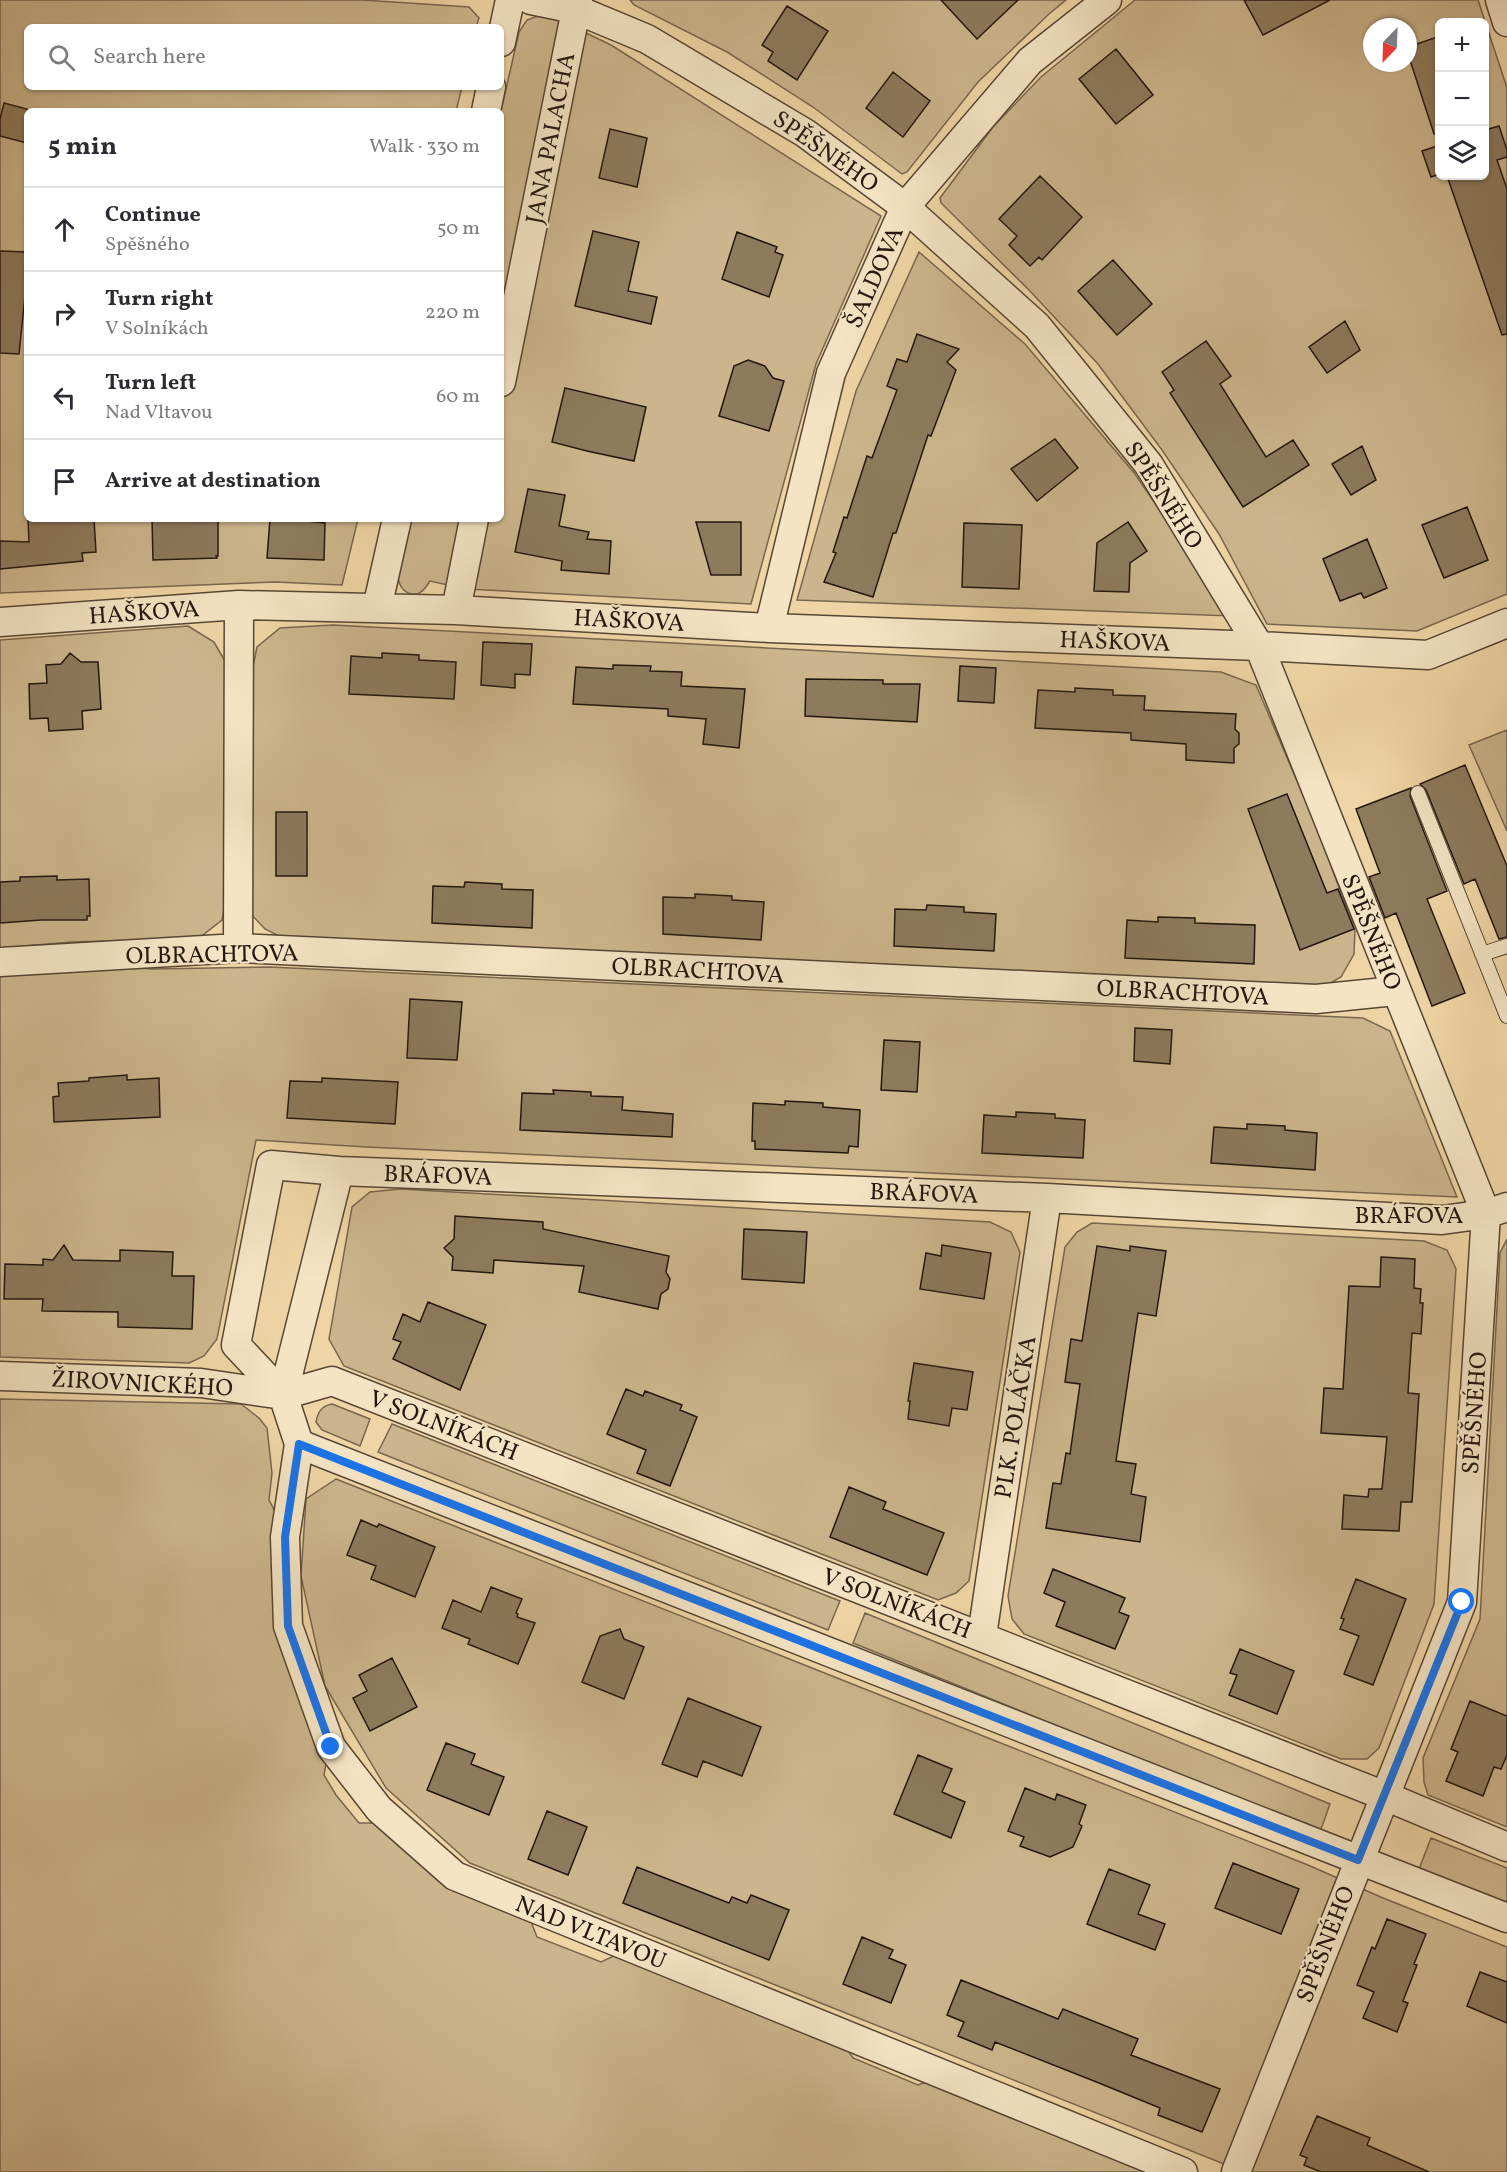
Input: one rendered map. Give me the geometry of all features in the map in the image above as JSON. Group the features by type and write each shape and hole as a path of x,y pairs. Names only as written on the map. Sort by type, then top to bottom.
{"street":[{"path":"504,28 510,0"},
{"name":"SPĚŠNÉHO","path":"531,0 576,5 647,39 806,133 905,207 1037,326 1142,456 1258,646 1395,991 1497,1210 1462,1602 1236,2172"},
{"name":"ŠALDOVA","path":"769,628 831,373 905,207 1030,61 1107,0"},
{"path":"1500,0 1507,22"},
{"name":"JANA PALACHA","path":"504,367 576,5"},
{"path":"487,108 490,90"},
{"path":"377,608 396,522"},
{"path":"456,610 473,522"},
{"path":"238,948 239,605"},
{"name":"HAŠKOVA","path":"0,622 239,605 377,608 456,610 769,628 1258,646 1428,655 1507,623"},
{"name":"OLBRACHTOVA","path":"0,962 238,948 1316,999 1395,991"},
{"path":"283,1395 339,1171 271,1165 236,1346 283,1395 299,1444 1507,1918"},
{"name":"BRÁFOVA","path":"339,1171 1047,1198 1442,1220 1497,1210"},
{"name":"PLK. POLÁČKA","path":"982,1636 1047,1198"},
{"name":"ŽIROVNICKÉHO","path":"0,1376 201,1383 283,1395"},
{"name":"V SOLNÍKÁCH","path":"283,1395 332,1381 982,1636 1385,1796 1507,1847"},
{"name":"NAD VLTAVOU","path":"299,1444 285,1537 288,1626 331,1747 378,1809 455,1876 1183,2172"}],"lane":[{"path":"1418,793 1507,1016"},
{"path":"1482,954 1507,946"}],"shaded area":[{"path":"0,0 363,0 469,7 479,18 477,24 24,24 24,90 461,90 457,108 24,108 24,522 357,522 342,585 275,582 0,593"},
{"path":"630,0 1066,0 978,82 907,172 902,174 813,107 727,52 634,5"},
{"path":"1135,0 1478,0 1484,18 1435,18 1435,180 1489,180 1489,33 1507,88 1507,594 1417,631 1267,624 1219,534 1162,450 1098,364 1029,290 941,203 940,198 993,127 1041,77"},
{"path":"538,16 561,21 611,45 881,216 816,364 751,604 466,589 430,581 418,594 412,594 404,590 399,583 398,561 406,522 504,522 504,108 502,108 519,32 527,20"},
{"path":"919,252 1025,344 1135,474 1231,616 797,600 856,391"},
{"path":"333,625 1221,672 1256,685 1315,823 1355,930 1354,954 1341,977 1317,991 285,939 265,929 250,913 251,676 257,647 280,628"},
{"path":"188,626 214,642 225,661 226,897 222,920 199,938 72,942 0,948 0,640"},
{"path":"1507,730 1507,831 1469,745"},
{"path":"105,965 152,969 270,967 1363,1018 1390,1031 1457,1197 256,1140 217,1339 204,1356 189,1363 0,1357 0,973"},
{"path":"400,1189 990,1222 1011,1232 1020,1252 969,1581 956,1593 938,1600 344,1366 329,1339 352,1207 370,1192"},
{"path":"1092,1223 1424,1241 1447,1250 1456,1269 1434,1604 1379,1748 1367,1759 1341,1759 1024,1634 1012,1619 1008,1596 1065,1247 1077,1232"},
{"path":"1507,1239 1507,1827 1428,1795 1424,1782 1423,1758 1480,1619 1500,1253"},
{"path":"0,1399 241,1404 259,1418 267,1428 272,1473 269,1500 276,1513 328,1753 324,1775 336,1795 359,1823 379,1823 530,1919 537,1937 601,1962 616,1955 844,2045 853,2058 918,2085 934,2079 1163,2172 0,2172"},
{"path":"332,1404 370,1419 360,1446 322,1430 316,1422 321,1410"},
{"path":"392,1424 840,1601 828,1630 378,1452"},
{"path":"336,1479 1308,1865 1383,1898 1507,1947 1507,2172 1244,2172 470,1863 386,1788 325,1686 301,1576 306,1499"},
{"path":"865,1613 1330,1804 1320,1832 853,1643"},
{"path":"1431,1838 1507,1868 1507,1904 1419,1869"}],"building":[{"path":"941,0 1018,0 977,39"},
{"path":"1244,0 1330,0 1263,35"},
{"path":"787,6 828,31 797,80 768,61 773,52 762,45"},
{"path":"1435,38 1435,134 1414,72 1417,72 1417,44"},
{"path":"1116,49 1153,95 1116,124 1079,79"},
{"path":"893,72 930,101 903,137 866,108"},
{"path":"4,103 24,108 24,142 0,136 0,119"},
{"path":"1499,126 1507,150 1507,157 1497,160 1507,189 1507,334 1502,335 1448,180 1489,180 1489,129"},
{"path":"610,129 647,138 637,187 599,178"},
{"path":"1435,147 1435,176 1431,177 1422,151"},
{"path":"1040,176 1082,217 1042,260 1039,257 1030,266 1009,245 1017,236 999,219"},
{"path":"593,231 639,242 628,291 657,297 651,324 575,306"},
{"path":"737,232 777,247 775,252 783,255 769,297 722,279"},
{"path":"0,251 24,252 24,306 19,354 0,353"},
{"path":"1113,260 1152,304 1117,335 1078,291"},
{"path":"1345,321 1360,350 1327,373 1309,347"},
{"path":"917,334 959,349 947,362 956,370 931,436 928,435 873,597 824,582 836,553 833,552 844,517 847,518 867,456 872,458 897,390 887,386 897,359 907,362"},
{"path":"1206,341 1231,376 1220,384 1266,457 1293,440 1309,465 1243,507 1170,393 1174,390 1162,372"},
{"path":"748,360 765,366 773,378 784,381 769,431 719,416 734,366"},
{"path":"565,388 646,407 634,461 552,442"},
{"path":"1055,439 1078,468 1037,501 1011,469"},
{"path":"1362,446 1376,480 1351,495 1332,464"},
{"path":"528,489 565,495 559,526 589,532 587,539 611,541 609,574 561,570 562,561 515,552"},
{"path":"1467,507 1488,560 1444,578 1422,525"},
{"path":"28,522 94,522 96,552 82,553 83,561 0,569 0,541 29,542"},
{"path":"152,522 218,522 217,558 153,560"},
{"path":"270,522 325,523 324,560 267,558"},
{"path":"696,522 741,522 741,575 711,575"},
{"path":"1128,522 1147,551 1130,563 1129,592 1094,591 1097,543"},
{"path":"964,523 1022,525 1019,589 962,587"},
{"path":"1367,539 1387,588 1364,598 1361,593 1340,601 1323,559"},
{"path":"483,642 532,644 530,675 515,674 515,688 481,685"},
{"path":"70,653 81,662 98,662 101,709 82,711 83,729 49,731 48,718 30,719 29,684 47,683 46,665 61,664"},
{"path":"382,653 419,655 419,660 456,662 454,699 349,694 351,656 382,658"},
{"path":"613,665 651,666 650,671 682,672 681,686 745,689 739,748 703,744 706,719 668,716 668,709 573,704 576,667 613,669"},
{"path":"960,666 996,668 994,703 958,701"},
{"path":"806,679 883,680 883,684 920,684 917,722 805,716"},
{"path":"1075,688 1113,690 1113,695 1145,696 1144,710 1236,714 1235,729 1239,733 1239,744 1234,748 1234,763 1186,760 1186,744 1131,740 1131,733 1035,728 1038,690 1075,692"},
{"path":"1465,765 1507,866 1507,937 1499,939 1475,879 1464,884 1426,790 1420,784"},
{"path":"1411,788 1410,796 1447,891 1427,899 1465,993 1432,1006 1396,913 1385,918 1369,877 1380,873 1356,809"},
{"path":"1287,794 1327,893 1338,889 1354,929 1300,950 1248,809"},
{"path":"276,812 307,812 307,876 276,876"},
{"path":"57,876 57,880 89,879 90,916 87,916 87,920 0,923 0,882 20,881 20,877"},
{"path":"465,882 502,884 502,889 533,890 532,928 432,923 433,886 464,887"},
{"path":"695,894 732,896 732,900 764,902 761,940 663,934 663,897 695,898"},
{"path":"927,905 964,907 964,912 996,914 994,951 894,946 895,909 926,910"},
{"path":"1158,917 1195,918 1195,923 1255,925 1254,964 1125,958 1127,920 1158,922"},
{"path":"410,999 462,1002 457,1060 407,1058"},
{"path":"1135,1028 1172,1030 1170,1064 1134,1061"},
{"path":"884,1040 920,1042 917,1092 881,1090"},
{"path":"127,1075 127,1080 159,1078 160,1117 54,1122 53,1097 59,1096 58,1083"},
{"path":"322,1078 398,1082 395,1124 287,1118 290,1081 322,1082"},
{"path":"553,1090 591,1092 591,1096 623,1097 622,1110 673,1114 672,1137 520,1130 522,1093 554,1094"},
{"path":"785,1101 823,1103 823,1107 860,1110 858,1147 849,1146 848,1153 755,1149 755,1141 752,1141 753,1103 785,1105"},
{"path":"1016,1112 1055,1114 1055,1118 1085,1120 1083,1158 982,1153 984,1115 1016,1117"},
{"path":"1247,1124 1285,1126 1285,1130 1317,1133 1315,1170 1211,1163 1214,1127 1247,1129"},
{"path":"455,1216 543,1222 543,1229 669,1256 666,1272 670,1279 668,1289 661,1294 658,1309 579,1292 584,1266 494,1260 493,1273 452,1270 453,1257 444,1248 454,1239"},
{"path":"744,1229 807,1232 804,1283 742,1279"},
{"path":"64,1245 73,1260 120,1261 120,1250 173,1252 172,1276 194,1276 192,1329 118,1327 118,1312 42,1311 43,1299 4,1299 5,1264 43,1265 43,1259 53,1260"},
{"path":"942,1245 991,1253 984,1299 920,1289 926,1253 941,1256"},
{"path":"1097,1246 1130,1251 1130,1246 1166,1251 1156,1316 1138,1313 1116,1461 1136,1464 1131,1494 1146,1497 1140,1542 1046,1528 1053,1483 1061,1484 1066,1453 1070,1454 1080,1384 1065,1382 1071,1339 1082,1341"},
{"path":"1381,1257 1415,1259 1414,1288 1421,1289 1420,1303 1423,1303 1421,1334 1412,1333 1408,1393 1419,1394 1412,1502 1401,1502 1399,1531 1342,1529 1344,1495 1368,1497 1369,1489 1382,1489 1387,1437 1321,1433 1324,1388 1343,1389 1349,1286 1380,1287"},
{"path":"428,1302 486,1325 460,1390 393,1359 401,1342 393,1339 403,1314 420,1322"},
{"path":"914,1363 973,1372 967,1410 952,1408 949,1426 908,1419 910,1401 908,1401"},
{"path":"626,1389 643,1396 645,1391 682,1405 680,1410 697,1417 670,1486 637,1473 646,1450 607,1434"},
{"path":"849,1487 886,1502 883,1509 944,1533 927,1575 830,1537"},
{"path":"361,1520 377,1527 379,1524 435,1547 415,1597 371,1579 376,1566 347,1555"},
{"path":"1053,1569 1125,1598 1119,1612 1129,1616 1115,1649 1056,1626 1065,1602 1044,1593"},
{"path":"1356,1579 1406,1599 1373,1685 1344,1674 1359,1636 1340,1629 1344,1619 1341,1618"},
{"path":"491,1587 522,1599 516,1613 517,1617 535,1623 518,1664 468,1644 470,1639 442,1628 453,1600 481,1612"},
{"path":"620,1629 624,1639 644,1647 624,1699 582,1682 600,1636"},
{"path":"1240,1649 1294,1671 1277,1714 1229,1695 1237,1675 1230,1673"},
{"path":"392,1658 417,1707 370,1731 353,1698 367,1691 359,1675"},
{"path":"688,1698 761,1727 742,1776 703,1761 697,1777 662,1764"},
{"path":"1470,1701 1507,1716 1507,1755 1501,1769 1494,1767 1483,1796 1446,1781 1458,1752 1451,1749"},
{"path":"446,1743 475,1754 471,1764 504,1777 489,1815 427,1790"},
{"path":"918,1755 952,1769 942,1792 965,1802 951,1838 894,1814"},
{"path":"1025,1788 1055,1800 1057,1794 1086,1805 1079,1824 1082,1826 1073,1847 1050,1857 1020,1846 1024,1837 1008,1831"},
{"path":"547,1811 587,1827 568,1875 528,1859"},
{"path":"1233,1863 1299,1889 1281,1934 1215,1908"},
{"path":"637,1867 729,1903 732,1897 747,1903 751,1895 789,1910 769,1960 623,1903"},
{"path":"1109,1869 1150,1885 1138,1914 1165,1924 1155,1950 1087,1924"},
{"path":"1387,1919 1426,1934 1403,2001 1408,2003 1397,2032 1363,2018 1374,1992 1357,1985 1372,1947 1375,1949"},
{"path":"862,1937 893,1950 889,1958 906,1965 891,2003 843,1984"},
{"path":"1480,1972 1507,1982 1507,2023 1467,2006"},
{"path":"961,1980 1058,2019 1063,2009 1138,2039 1131,2055 1220,2089 1202,2132 1158,2115 1160,2108 995,2042 992,2050 958,2036 964,2022 947,2015"},
{"path":"1317,2116 1370,2138 1367,2145 1429,2172 1321,2172 1304,2165 1307,2158 1300,2155"}],"route":[{"path":"331,1747 288,1626 285,1537 299,1444 1358,1860 1462,1602"}]}
